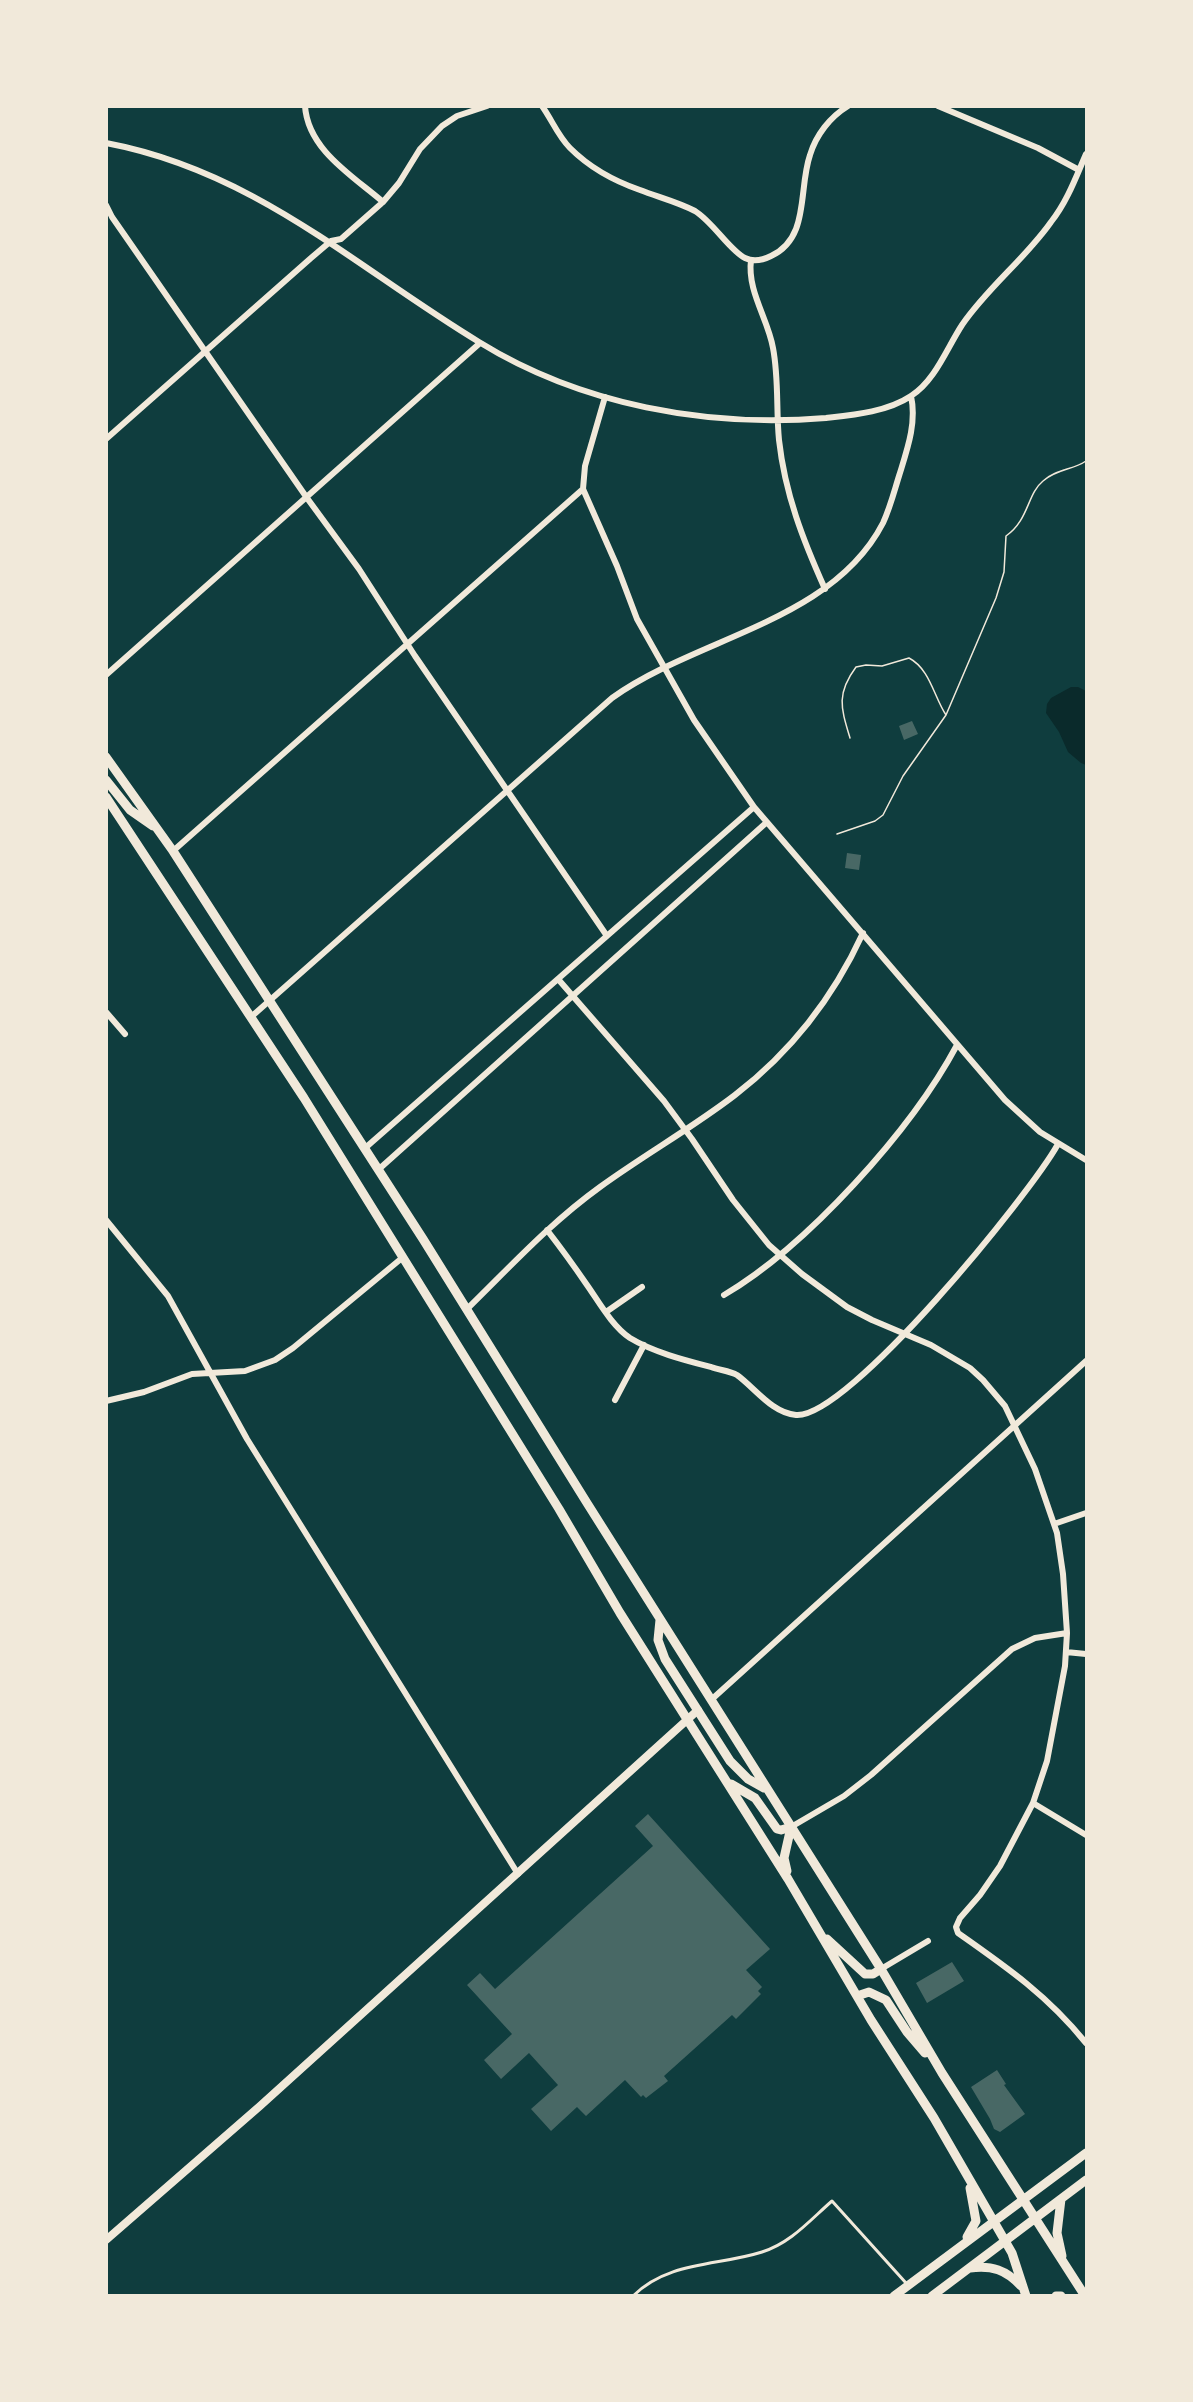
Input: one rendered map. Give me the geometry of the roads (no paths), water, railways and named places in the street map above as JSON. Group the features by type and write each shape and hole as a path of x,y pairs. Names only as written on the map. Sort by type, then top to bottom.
{"main road":[{"path":"106,757 173,851 378,1170 881,1969 942,2073 1085,2295"},
{"path":"106,780 130,810 157,829"},
{"path":"106,796 251,1017 788,1879 857,1996 934,2118 992,2222 1012,2253 1025,2292"},
{"path":"660,1620 658,1640 665,1659 737,1771 766,1789"},
{"path":"729,1783 755,1798 777,1829 791,1827"},
{"path":"788,1879 784,1858 791,1827"},
{"path":"818,1931 865,1974 873,1974 881,1969"},
{"path":"857,1996 870,1992 886,2000 908,2032 942,2073"},
{"path":"894,2295 1086,2153"},
{"path":"962,2244 973,2231 976,2221 968,2180"},
{"path":"932,2295 1086,2180"},
{"path":"1061,2199 1057,2233 1064,2264"},
{"path":"967,2268 985,2266 995,2268 1013,2277 1025,2292"},
{"path":"1056,2295 1061,2295"}],"street":[{"path":"305,106 310,127 319,145 383,202"},
{"path":"106,439 331,241 341,238 383,202 399,183 420,149 442,126 457,116 487,106"},
{"path":"542,106 568,146 594,168 637,190 697,212 741,256 751,260 768,258 780,252 793,237 801,215 806,171 814,144 832,118 846,107"},
{"path":"938,106 1038,148 1079,170"},
{"path":"106,143 181,162 246,191 331,241 480,343 529,369 605,397 685,415 778,420 842,416 896,404 920,389 933,373 963,324 987,293 1054,219 1086,154"},
{"path":"106,206 204,352 359,569 607,936"},
{"path":"751,260 749,271 768,325 773,347 782,461 790,502 798,527 825,589"},
{"path":"106,675 480,343"},
{"path":"251,1017 612,698 633,683 772,620 810,600 825,589 864,552 890,508 913,425 914,409 911,396"},
{"path":"605,397 585,466 583,489 617,566 637,619 701,730 754,807 957,1046 1022,1117 1058,1144 1086,1160"},
{"path":"173,851 583,489"},
{"path":"364,1149 754,807"},
{"path":"378,1170 767,822"},
{"path":"466,1310 547,1230 600,1187 735,1095 785,1050 819,1008 863,933"},
{"path":"558,979 624,1053 686,1130 733,1200 780,1255 827,1294 847,1307 931,1345 970,1368 995,1392 1015,1425 1035,1469 1054,1524 1064,1574 1066,1652 1047,1761 1033,1803 1000,1866 957,1922 958,1933 1032,1986 1063,2015 1086,2043"},
{"path":"106,1012 125,1034"},
{"path":"724,1295 780,1255 835,1204 892,1139 957,1046"},
{"path":"547,1230 606,1312 628,1337 644,1345 735,1374 777,1408 796,1415 813,1411 835,1398 861,1377 905,1333 980,1250 1016,1205 1058,1144"},
{"path":"106,1220 168,1296 247,1439 518,1874"},
{"path":"106,1401 144,1392 192,1374 245,1371 275,1360 293,1348 402,1258"},
{"path":"606,1312 642,1287"},
{"path":"615,1400 644,1345"},
{"path":"711,1700 1086,1361"},
{"path":"1054,1524 1086,1513"},
{"path":"791,1827 844,1796 871,1775 1012,1649 1035,1638 1067,1634"},
{"path":"1066,1652 1086,1654"},
{"path":"106,2240 260,2106 698,1710"},
{"path":"1033,1803 1086,1835"},
{"path":"881,1969 928,1941"}],"lane":[{"path":"633,2295 644,2284 668,2272 762,2252 789,2240 832,2201 908,2285"}],"water":[{"path":"1071,687 1078,687 1086,691 1086,765 1068,752 1059,732 1046,713 1047,704 1051,698"}]}
